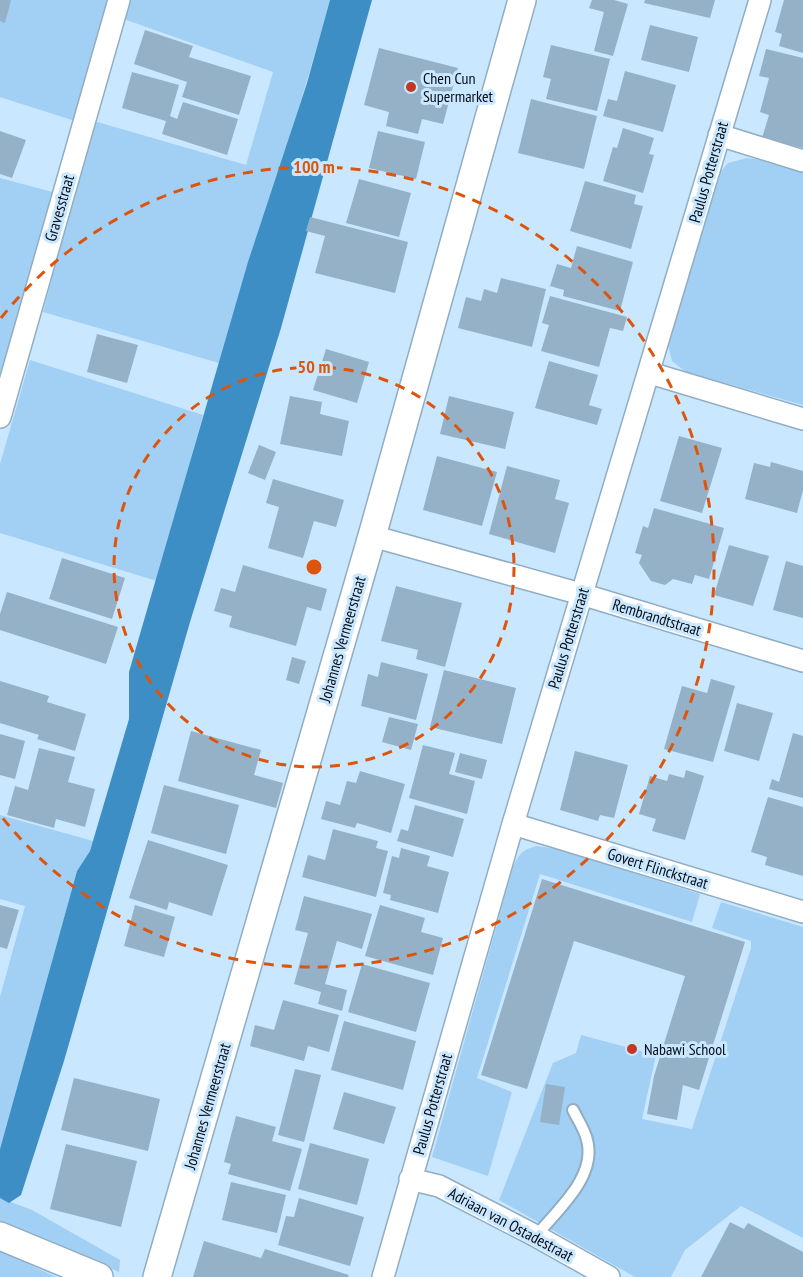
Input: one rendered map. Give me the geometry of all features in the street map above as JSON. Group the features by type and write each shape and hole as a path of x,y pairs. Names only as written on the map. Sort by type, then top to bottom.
{"street":[{"name":"Gravesstraat","path":"0,417 119,0"},
{"name":"Johannes Vermeerstraat","path":"157,1277 372,536 522,0"},
{"name":"Paulus Potterstraat","path":"383,1277 513,824 760,0"},
{"path":"719,135 803,161"},
{"path":"650,373 803,419"},
{"name":"Rembrandtstraat","path":"372,536 581,594 803,661"},
{"name":"Govert Flinckstraat","path":"513,824 803,912"},
{"name":"Adriaan van Ostadestraat","path":"410,1179 439,1186 609,1277"},
{"path":"0,1236 99,1277"}],"lane":[{"path":"536,1236 584,1175 588,1159 587,1140 573,1110"}],"shaded area":[{"path":"0,0 109,0 75,121 0,97"},
{"path":"127,0 330,0 219,363 43,312 94,121 246,165 273,72 121,18"},
{"path":"330,0 372,0 281,328 190,622 64,1061 21,1195 9,1203 0,1198 0,1149 77,871 90,851 129,719 129,672 248,262 307,83"},
{"path":"747,158 770,161 803,173 803,405 686,372 672,361 668,345 716,177 728,163"},
{"path":"0,178 56,193 0,389"},
{"path":"30,360 203,415 157,581 0,533 0,464"},
{"path":"0,815 93,841 90,851 77,871 0,1149 0,997 25,906 0,899"},
{"path":"537,846 558,849 700,894 692,922 540,874 477,1078 512,1092 488,1176 432,1157 513,867 522,853"},
{"path":"721,902 803,927 803,1238 741,1206 685,1250 671,1277 635,1277 499,1200 553,1063 576,1053 581,1035 656,1055 642,1119 692,1129 751,948 751,941 712,928"},
{"path":"0,1198 32,1210 120,1260 119,1272 0,1221"},
{"path":"0,1251 56,1277 0,1277"}],"building":[{"path":"0,0 11,0 5,23 0,21"},
{"path":"592,0 614,0 628,4 613,56 594,51 604,12 589,8"},
{"path":"645,0 715,0 710,18 644,3"},
{"path":"784,0 803,0 803,53 779,46 782,34 775,32"},
{"path":"650,25 698,37 689,72 641,60"},
{"path":"145,30 193,46 189,57 251,76 239,115 182,97 187,82 134,64"},
{"path":"551,45 610,59 597,111 546,99 551,79 543,77"},
{"name":"Chen Cun Supermarket","path":"379,48 458,68 443,124 422,119 418,134 386,126 389,112 364,105"},
{"path":"766,49 803,58 803,148 762,138 769,115 760,112 769,78 759,76"},
{"path":"625,71 676,85 663,132 603,116 608,99 617,101"},
{"path":"132,72 179,85 170,116 177,119 183,102 238,119 227,155 162,134 166,121 122,108"},
{"path":"531,99 597,116 584,169 518,153"},
{"path":"623,128 654,138 649,154 654,155 643,193 603,181 613,147 617,148"},
{"path":"0,131 26,140 12,178 0,174"},
{"path":"378,131 425,142 416,179 369,168"},
{"path":"359,179 411,193 399,237 346,223"},
{"path":"585,181 636,195 634,204 643,206 631,249 570,231"},
{"path":"310,217 408,242 395,293 315,273 325,236 306,231"},
{"path":"577,246 633,262 620,311 563,296 564,290 550,286 557,264 571,268"},
{"path":"501,278 546,289 532,347 458,328 466,297 481,301 484,289 497,293"},
{"path":"550,296 627,317 623,331 610,328 599,367 541,351 549,325 542,323"},
{"path":"97,334 138,345 127,383 87,372"},
{"path":"326,349 369,362 357,403 313,390"},
{"path":"549,361 598,375 589,405 602,409 597,425 535,408"},
{"path":"290,396 322,402 320,414 349,421 342,456 280,444"},
{"path":"449,396 514,412 505,449 440,434"},
{"path":"679,436 722,448 702,513 660,501"},
{"path":"259,445 276,452 265,480 248,473"},
{"path":"437,456 497,472 482,526 423,510"},
{"path":"771,462 803,471 803,490 797,513 745,499 754,463 770,467"},
{"path":"507,466 560,480 555,499 569,503 555,553 489,534"},
{"path":"273,479 344,500 336,527 314,521 303,558 268,548 279,507 266,503"},
{"path":"654,508 724,528 709,579 695,575 692,584 673,579 665,585 651,581 639,563 642,555 635,553 643,526 648,528"},
{"path":"729,545 769,556 753,606 714,595"},
{"path":"62,558 125,578 112,619 49,599"},
{"path":"786,561 803,566 803,618 773,610"},
{"path":"243,565 327,589 321,611 307,607 296,646 229,627 232,616 214,611 221,588 235,592"},
{"path":"396,586 462,603 445,667 416,659 418,650 381,641"},
{"path":"7,592 118,627 106,664 0,630 0,614"},
{"path":"292,657 306,661 299,684 286,680"},
{"path":"381,662 428,674 416,720 361,706 368,674 378,677"},
{"path":"444,670 516,688 502,744 430,727"},
{"path":"711,679 735,686 713,762 664,749 682,686 707,693"},
{"path":"0,681 49,696 47,702 86,714 75,751 37,739 39,735 0,723"},
{"path":"737,703 773,713 759,761 724,751"},
{"path":"389,717 418,724 411,750 382,742"},
{"path":"191,731 261,750 254,775 283,783 276,808 178,781"},
{"path":"793,733 803,736 803,798 769,789 772,779 779,782"},
{"path":"0,734 25,741 15,779 0,775"},
{"path":"423,745 455,753 449,774 475,781 467,814 409,798"},
{"path":"39,748 75,757 68,782 95,789 85,827 56,819 54,828 7,815 15,786 28,790"},
{"path":"575,751 628,765 614,818 600,815 598,821 560,810"},
{"path":"460,753 487,760 482,779 455,772"},
{"path":"686,770 704,776 685,840 652,831 656,819 639,814 650,776 667,781 669,774 684,778"},
{"path":"360,771 405,784 391,833 357,823 355,828 321,819 326,801 340,805 347,781 356,783"},
{"path":"164,785 239,805 226,854 151,833"},
{"path":"768,797 803,807 803,876 765,865 767,857 751,852"},
{"path":"415,805 464,819 453,857 397,841 401,829 408,831"},
{"path":"333,829 378,841 376,848 388,851 376,897 302,877 308,855 325,860"},
{"path":"148,840 228,865 212,916 169,902 167,910 129,898"},
{"path":"401,848 430,856 427,866 449,872 438,913 390,900 391,895 383,893 392,856 399,858"},
{"path":"542,879 745,942 699,1090 683,1085 677,1120 647,1114 654,1076 685,976 574,941 527,1089 481,1075"},
{"path":"304,896 372,914 362,949 337,941 325,984 347,990 342,1011 318,1004 321,992 294,984 308,933 295,930"},
{"path":"0,905 19,910 7,949 0,947"},
{"path":"135,905 175,917 164,957 124,946"},
{"path":"380,905 425,918 421,932 443,938 433,975 365,956"},
{"path":"362,964 430,983 416,1032 348,1012"},
{"path":"283,1000 339,1015 329,1052 308,1046 304,1061 250,1046 255,1025 274,1030"},
{"path":"344,1021 416,1041 403,1090 331,1070"},
{"path":"295,1069 321,1075 304,1142 278,1135"},
{"path":"74,1078 160,1099 148,1151 61,1130"},
{"path":"546,1084 565,1087 559,1125 540,1122"},
{"path":"344,1092 396,1107 384,1144 333,1129"},
{"path":"236,1116 276,1127 272,1141 302,1149 290,1191 228,1174 231,1164 224,1162"},
{"path":"310,1143 369,1159 357,1205 298,1189"},
{"path":"66,1144 137,1161 121,1227 50,1209"},
{"path":"231,1182 286,1195 277,1233 222,1220"},
{"path":"299,1198 364,1217 350,1266 278,1245 286,1216 294,1217"},
{"path":"730,1222 744,1229 748,1223 803,1252 803,1277 701,1277"},
{"path":"204,1241 261,1258 265,1249 349,1275 348,1277 193,1277"}],"place":[{"name":"Chen Cun Supermarket","path":"411,87"},
{"name":"Nabawi School","path":"632,1049"}]}
